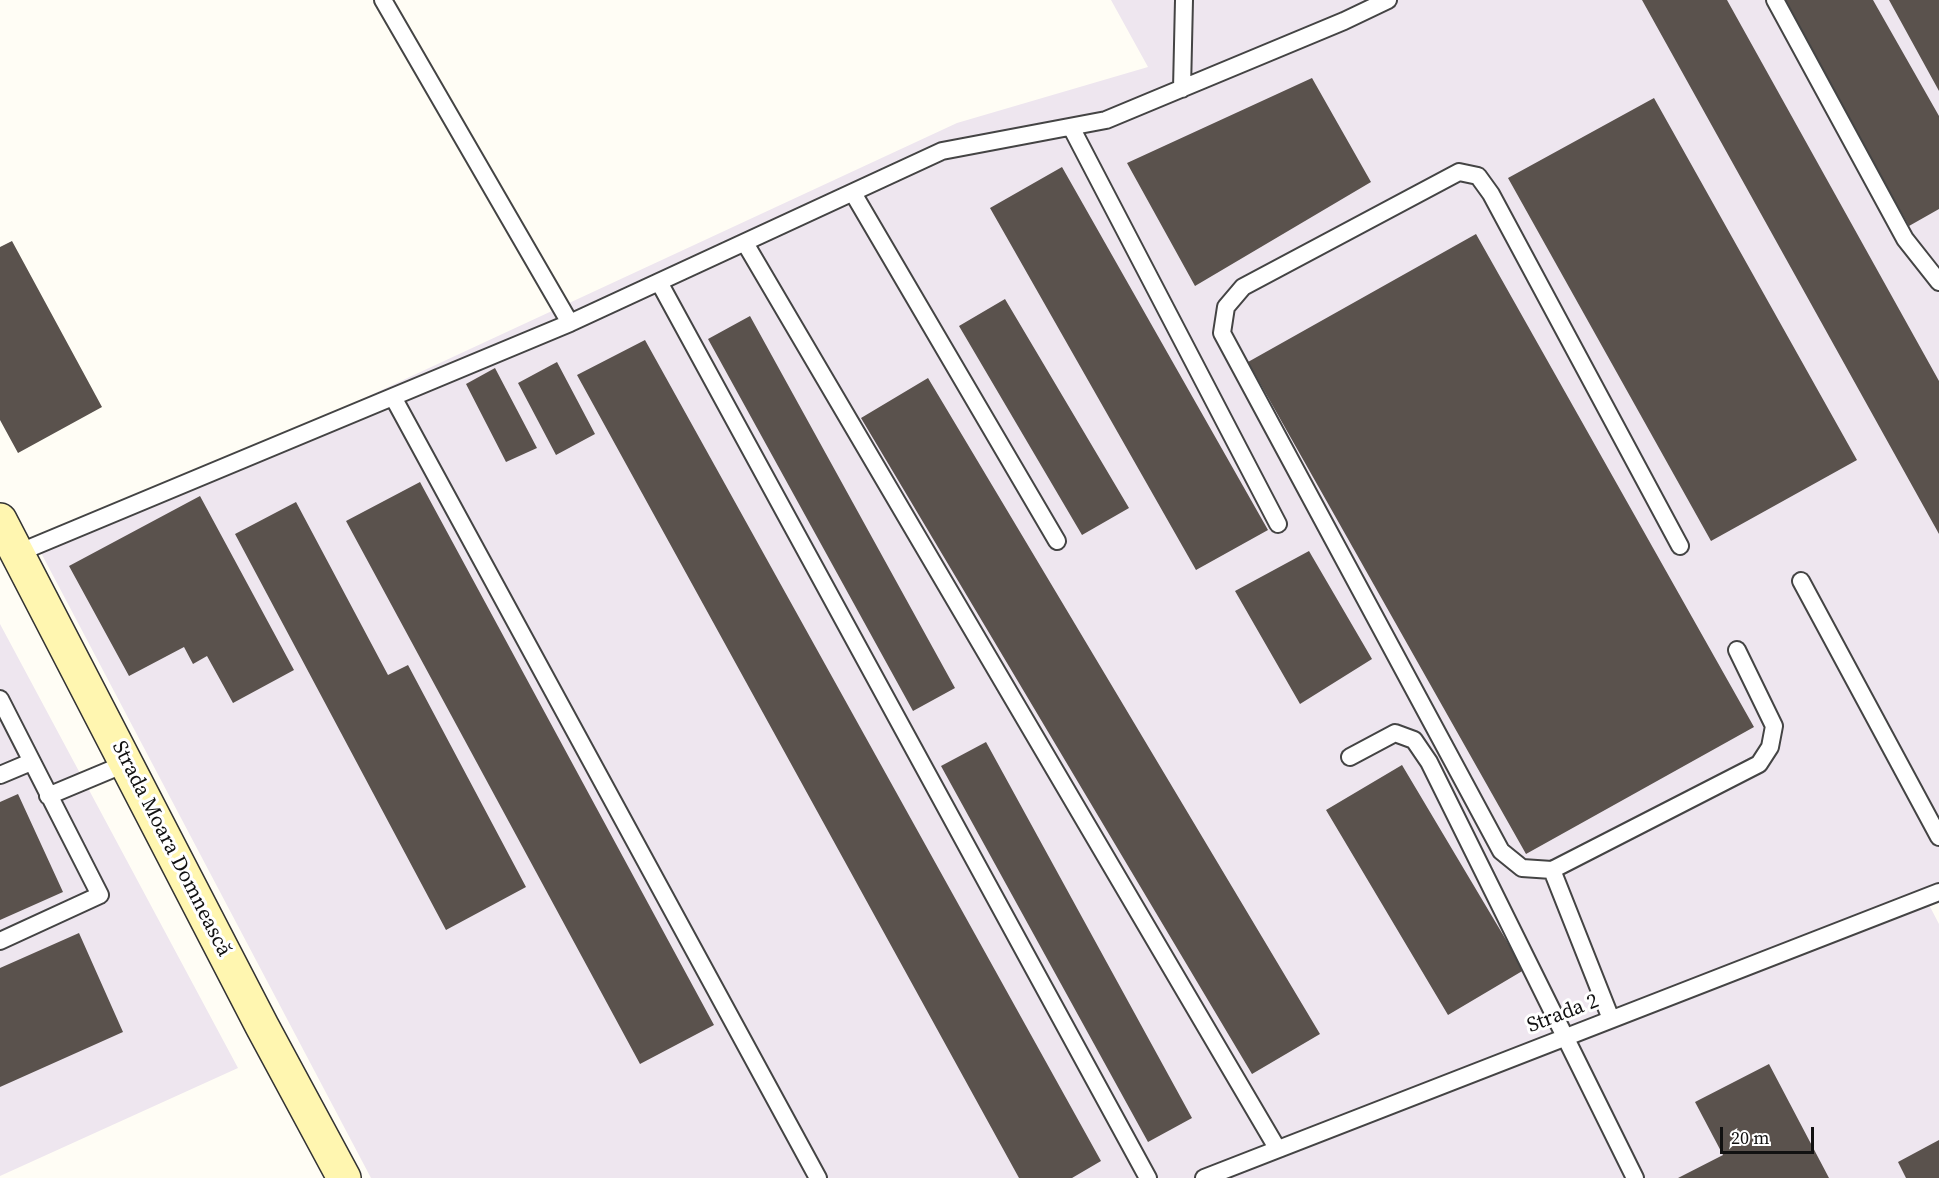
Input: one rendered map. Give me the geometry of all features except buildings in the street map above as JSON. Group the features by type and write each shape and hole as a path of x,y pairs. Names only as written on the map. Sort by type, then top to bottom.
{"street":[{"name":"Strada Moara Domnească","path":"0,520 262,1026 344,1178"}],"lane":[{"path":"383,0 570,323"},
{"path":"1182,89 1184,0"},
{"path":"18,553 570,323 942,152 1106,120 1388,0"},
{"path":"1775,0 1905,239 1939,282"},
{"path":"1071,127 1278,524"},
{"path":"1680,546 1491,194 1478,176 1459,172 1243,287 1226,307 1222,333 1501,851 1522,868 1552,870 1759,764 1770,747 1774,726 1737,650"},
{"path":"853,193 1057,541"},
{"path":"745,243 1277,1148"},
{"path":"659,282 1148,1178"},
{"path":"393,397 818,1178"},
{"path":"1802,581 1939,837"},
{"path":"0,699 100,895 0,940"},
{"path":"1350,757 1395,733 1414,740 1429,762 1635,1178"},
{"path":"0,776 31,762"},
{"path":"48,796 127,763"},
{"path":"1552,870 1611,1019"},
{"name":"Strada 2","path":"1204,1178 1939,892"}],"shaded area":[{"path":"1111,0 1939,0 1939,895 1927,901 1939,924 1939,1178 371,1178 39,549 957,123 1148,67"},
{"path":"0,624 238,1068 0,1176"}]}
